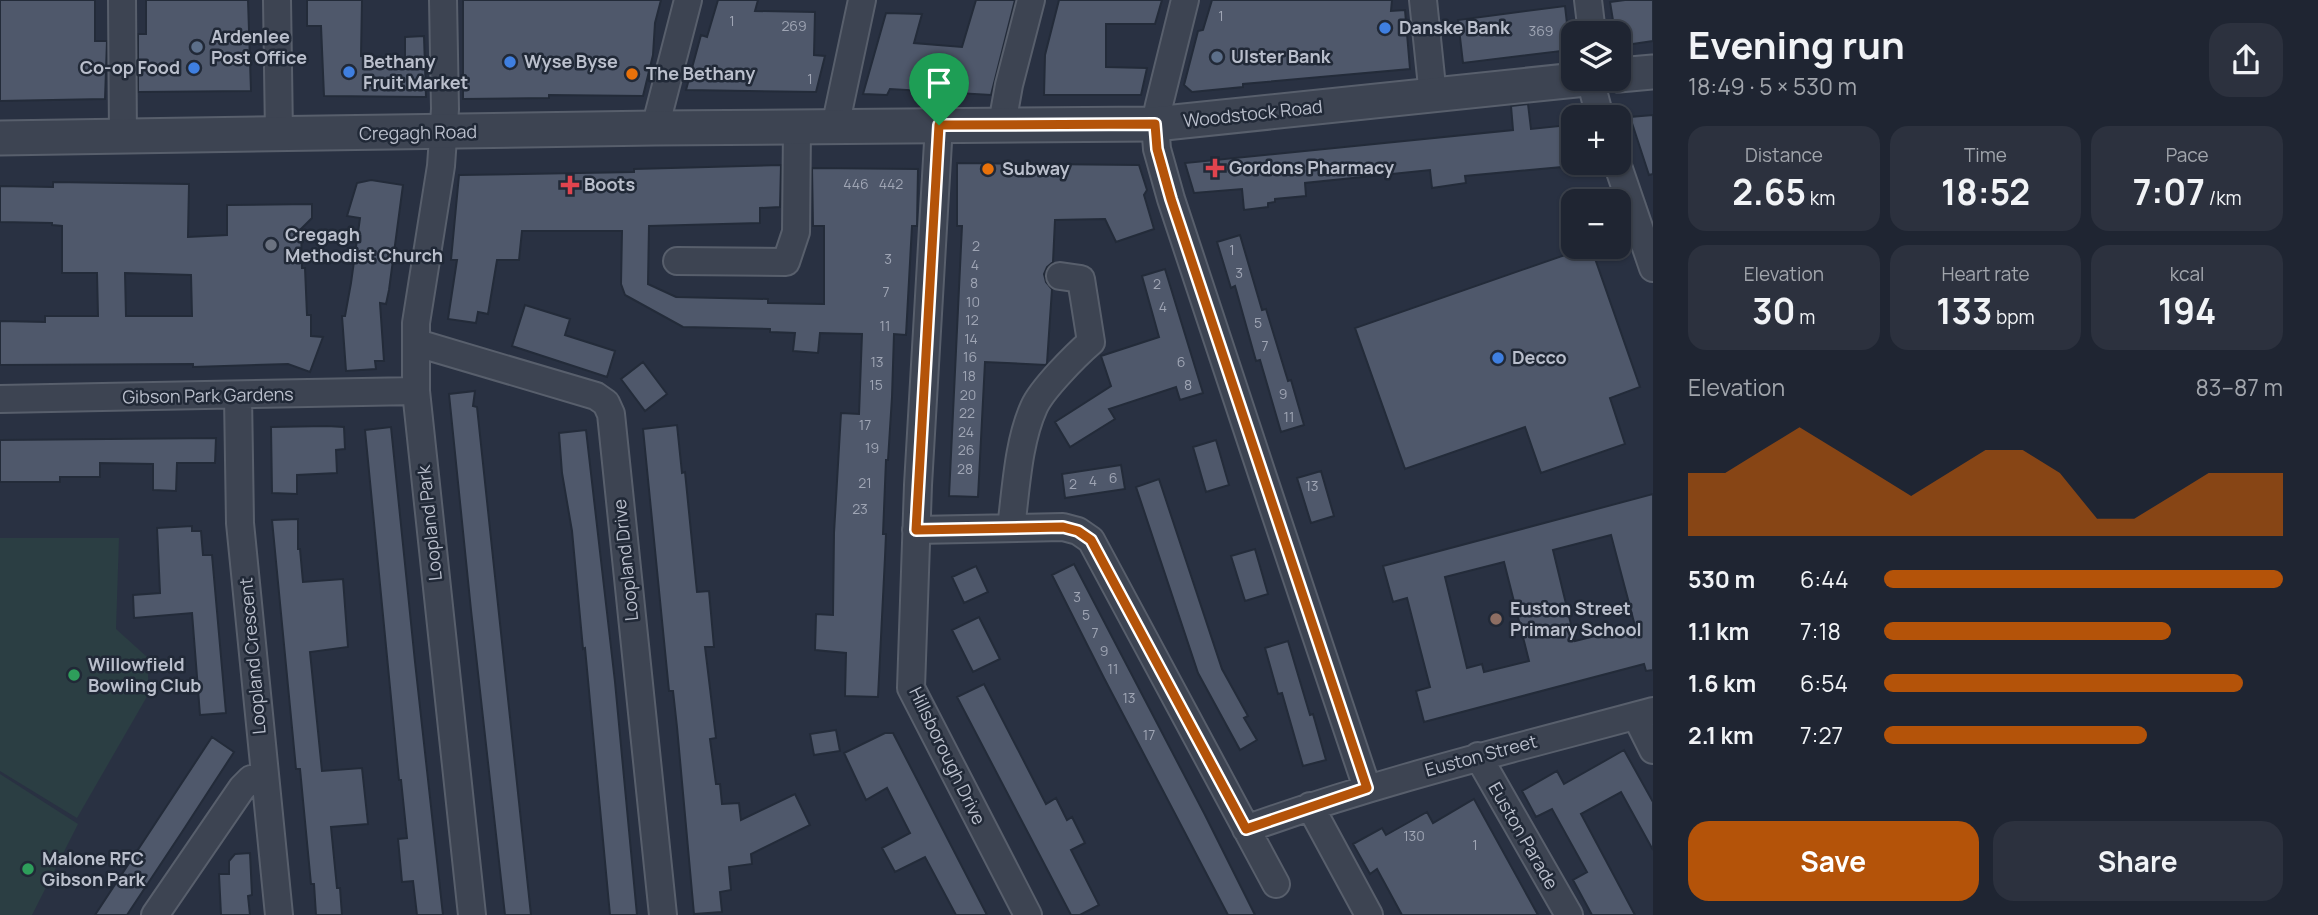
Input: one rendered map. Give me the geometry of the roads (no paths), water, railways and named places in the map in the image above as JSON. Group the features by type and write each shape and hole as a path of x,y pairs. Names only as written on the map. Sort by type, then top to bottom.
{"street":[{"path":"122,0 123,137"},
{"path":"276,0 279,134"},
{"name":"Loopland Park","path":"443,0 448,133 416,323 416,391 472,915"},
{"path":"655,128 688,0"},
{"path":"835,127 862,0"},
{"path":"1002,124 1031,0"},
{"path":"1185,0 1155,124 1157,149 1171,199 1367,788"},
{"path":"1423,0 1433,96"},
{"path":"1587,0 1590,21"},
{"path":"1631,74 1653,72"},
{"name":"Woodstock Road","path":"835,127 1155,124 1561,82"},
{"name":"Hillsborough Drive","path":"939,125 916,530 911,688 1028,915"},
{"name":"Cregagh Road","path":"0,138 835,127"},
{"path":"677,261 786,262 796,232 797,128"},
{"path":"1620,175 1653,268"},
{"path":"1011,528 1021,453 1035,406 1075,355 1091,342 1081,279 1060,276"},
{"name":"Loopland Drive","path":"417,343 596,396 606,403 611,414 663,915"},
{"name":"Gibson Park Gardens","path":"0,399 416,391"},
{"name":"Loopland Crescent","path":"238,396 240,523 279,915"},
{"path":"916,530 1063,527 1078,531 1091,540 1276,884"},
{"path":"1644,713 1653,750"},
{"name":"Euston Street","path":"1246,829 1367,788 1644,713"},
{"name":"Euston Parade","path":"1478,756 1569,915"},
{"path":"155,915 242,788 251,779 264,776"},
{"path":"1310,806 1369,915"}],"place":[{"name":"Danske Bank","path":"1385,28"},
{"name":"Ardenlee Post Office","path":"197,47"},
{"name":"Ulster Bank","path":"1217,57"},
{"name":"Wyse Byse","path":"510,62"},
{"name":"Co-op Food","path":"194,68"},
{"name":"Bethany Fruit Market","path":"349,72"},
{"name":"The Bethany","path":"632,74"},
{"name":"Gordons Pharmacy","path":"1215,168"},
{"name":"Subway","path":"988,169"},
{"name":"Boots","path":"570,185"},
{"name":"Cregagh Methodist Church","path":"271,245"},
{"name":"Decco","path":"1498,358"},
{"name":"Euston Street Primary School","path":"1496,619"},
{"name":"Willowfield Bowling Club","path":"74,675"},
{"name":"Malone RFC Gibson Park","path":"28,869"}]}
